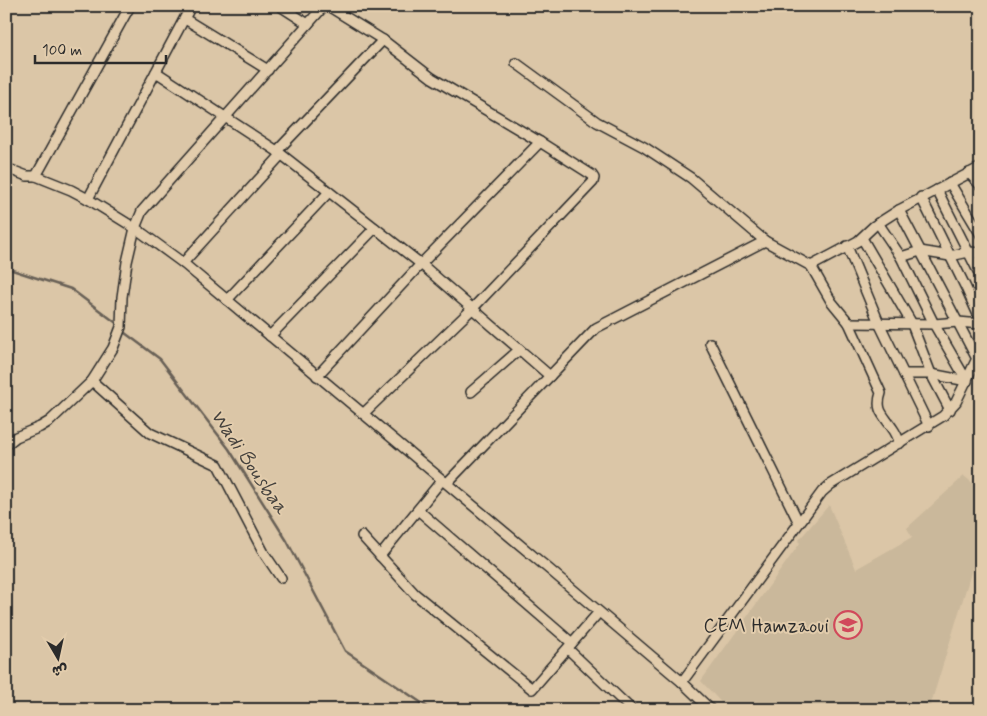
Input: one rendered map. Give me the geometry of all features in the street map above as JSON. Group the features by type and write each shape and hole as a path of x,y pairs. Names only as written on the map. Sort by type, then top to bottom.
{"street":[{"path":"36,176 130,6"},
{"path":"88,199 192,6"},
{"path":"280,6 308,24"},
{"path":"6,445 16,437 50,421 92,381 113,348 120,327 127,262 135,228 142,211 324,6"},
{"path":"328,6 383,40 432,78 540,142 594,178 593,182 473,308 364,414"},
{"path":"185,19 268,70"},
{"path":"183,263 279,153 383,40"},
{"path":"516,63 597,122 644,147 691,178 765,241 811,266 831,301 849,323 881,393 878,402 882,416 894,430 900,443"},
{"path":"156,72 279,153 421,264 550,376"},
{"path":"317,376 421,264 540,142"},
{"path":"811,266 862,238 878,223 899,210 981,167"},
{"path":"6,168 27,176 36,176 88,199 135,228 183,263 682,682 711,710"},
{"path":"969,173 981,186"},
{"path":"950,183 981,235"},
{"path":"937,190 981,277"},
{"path":"227,300 329,192"},
{"path":"849,323 981,323 921,198"},
{"path":"682,682 822,492 830,485 929,426 950,410 967,381 979,354 958,322 899,210"},
{"path":"878,223 901,256 934,324 967,381"},
{"path":"270,336 375,228"},
{"path":"862,238 911,322 931,374 950,410"},
{"path":"380,556 444,482 601,324 765,241"},
{"path":"847,246 879,323 929,426"},
{"path":"901,256 920,250 950,256 969,252 981,253"},
{"path":"710,343 799,523"},
{"path":"471,392 519,350"},
{"path":"904,374 931,374 967,381"},
{"path":"92,381 150,433 218,465 264,553 281,578"},
{"path":"418,510 570,646 632,710"},
{"path":"362,536 415,594 532,689 599,612"}],"shaded area":[{"name":"CEM Hamzaoui","path":"964,476 981,490 981,540 929,710 912,710 896,704 891,710 728,710 701,681 800,543 798,541 829,505 856,569 912,537 907,528"}],"waterway":[{"name":"Wadi Bousbaa","path":"6,268 71,289 119,325"},
{"name":"Wadi Bousbaa","path":"121,330 160,359 229,449 287,541 345,651 432,710"}],"place":[{"name":"CEM Hamzaoui","path":"848,625"}]}
